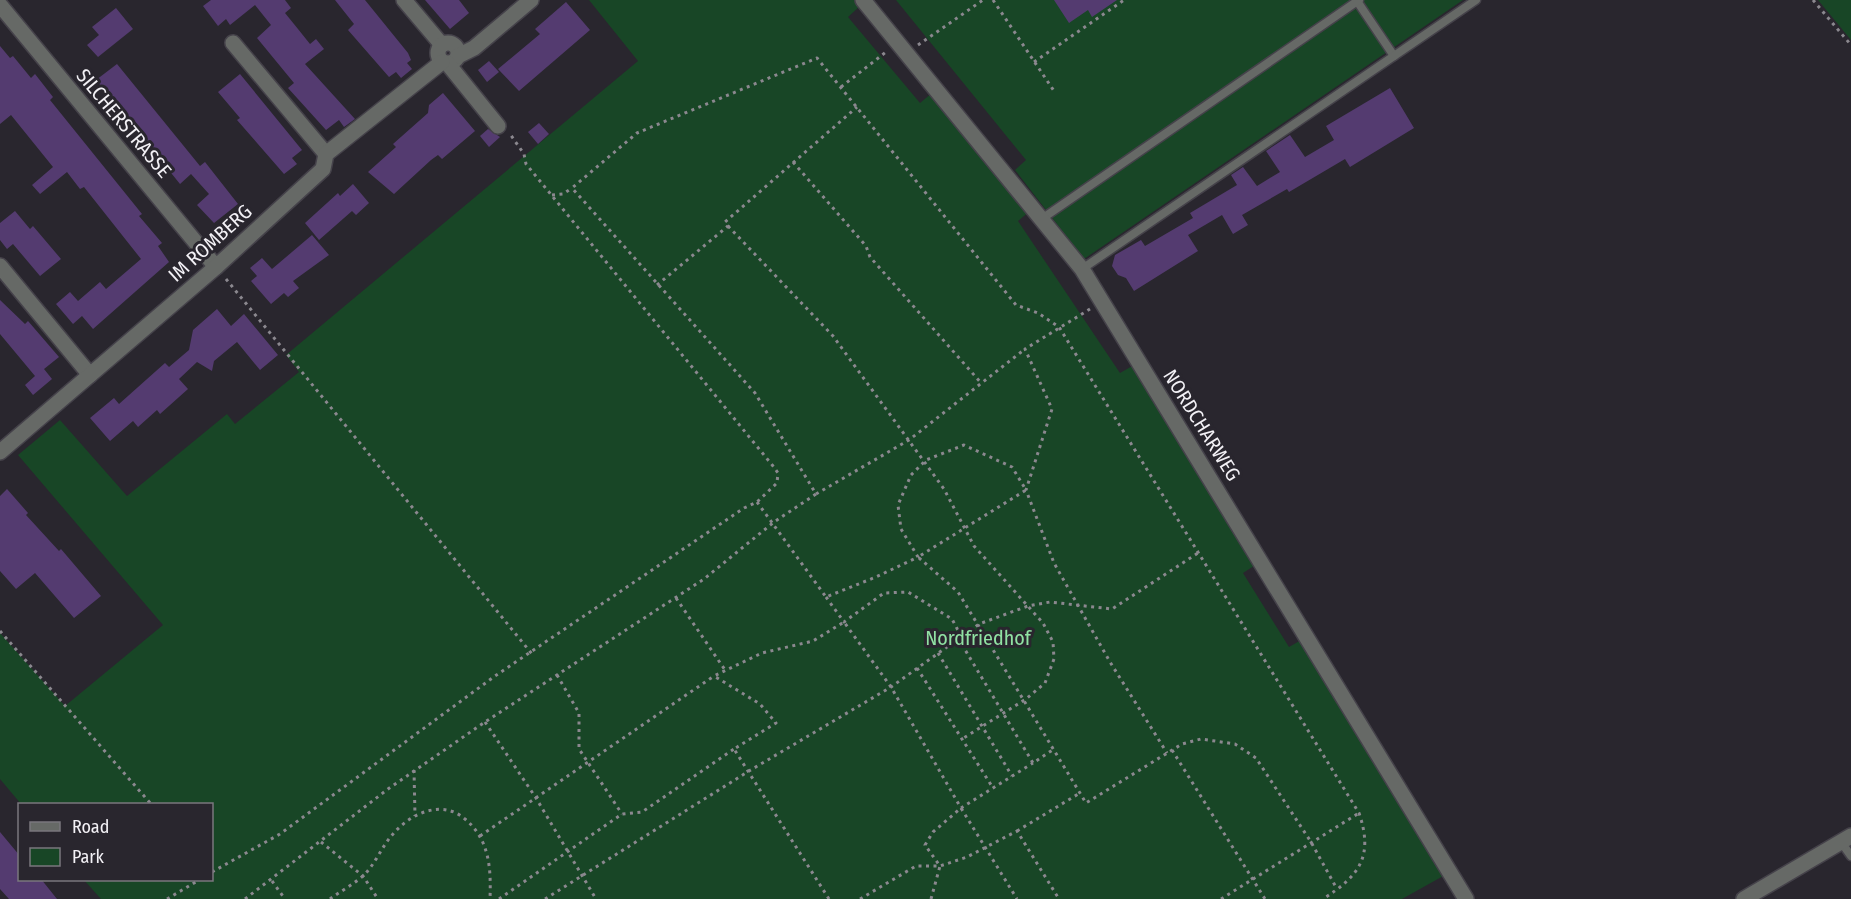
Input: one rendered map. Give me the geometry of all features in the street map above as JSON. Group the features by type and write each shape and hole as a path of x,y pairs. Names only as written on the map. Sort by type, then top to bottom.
{"street":[{"path":"404,0 442,45 438,51 449,61 498,126"},
{"name":"IM ROMBERG","path":"0,452 216,267 323,170 326,154 449,61 474,48 531,0"},
{"name":"NORDCHARWEG","path":"863,0 1043,218 1082,269 1466,899"},
{"name":"SILCHERSTRASSE","path":"0,5 216,267"},
{"path":"233,43 326,154"},
{"path":"0,266 90,375"},
{"path":"1744,899 1762,895 1846,839"}],"lane":[{"path":"1082,269 1476,0"},
{"path":"1043,218 1358,1 1394,57"},
{"path":"1846,839 1851,856"}],"path":[{"path":"841,87 983,0"},
{"path":"993,0 1054,91"},
{"path":"1034,62 1124,0"},
{"path":"1813,0 1851,45"},
{"path":"552,195 563,194 572,188 637,133 817,58 1016,305 1038,313 1059,327 1359,813 1365,830 1364,854 1359,871 1323,899"},
{"path":"857,107 725,222 833,336 944,489 974,546 1028,606 1053,642 1054,659 1045,683 1026,699 962,739"},
{"path":"213,871 280,834 495,676 532,654 579,618 744,508 757,502 777,483 778,473 526,164 524,154 512,136 498,126"},
{"path":"793,162 866,246 870,257 982,384"},
{"path":"572,188 755,393 816,494"},
{"path":"657,285 728,226"},
{"path":"216,267 532,654"},
{"path":"245,899 414,770 704,579 774,522 816,494 909,440 1025,349 1102,302"},
{"path":"826,597 918,557 1026,490 1052,409 1025,349"},
{"path":"1167,753 1078,607 1054,563 1026,490 1012,467 964,445 924,462 911,475 898,505 901,529 918,557 958,592 980,624 1086,803 1172,750 1201,739 1236,744 1256,758 1311,842 1337,890"},
{"path":"757,502 774,522 891,687 1017,899"},
{"path":"545,899 749,771 891,687 980,624 1028,606 1050,602 1078,607 1112,609 1198,553"},
{"path":"480,836 714,676 762,653 813,641 884,593 908,592 952,619 959,637 1033,763"},
{"path":"676,598 725,670"},
{"path":"0,631 150,803"},
{"path":"938,653 1012,776"},
{"path":"917,668 993,788"},
{"path":"557,675 579,713 577,737 586,763 622,814"},
{"path":"499,899 622,814 642,812 776,723 760,704 714,676"},
{"path":"484,722 536,798 596,899"},
{"path":"734,749 829,899"},
{"path":"940,866 925,845 933,832 961,808 1054,749"},
{"path":"1172,750 1265,899"},
{"path":"414,770 415,816"},
{"path":"860,899 916,866 940,866 987,846 1017,831 1080,793"},
{"path":"330,899 363,876 392,834 415,816 433,809 448,809 461,815 480,836 488,855 490,899"},
{"path":"1221,899 1359,813"},
{"path":"1017,831 1059,899"},
{"path":"321,842 363,876 378,899"},
{"path":"931,899 940,866"},
{"path":"272,880 285,899"},
{"path":"167,899 197,881"}],"green space":[{"name":"Nordfriedhof","path":"589,0 855,0 860,6 848,17 920,103 932,93 1030,211 1018,221 1120,373 1134,365 1257,564 1243,573 1289,647 1303,639 1445,875 1402,899 101,899 85,881 213,881 213,803 20,803 0,779 0,633 65,706 163,625 18,455 60,420 127,496 227,414 235,424 299,372 286,355 638,61"},
{"path":"896,0 1463,0 1084,259 1015,170 1026,160"},
{"path":"1818,0 1851,0 1851,40"}],"building":[{"path":"211,0 285,0 291,8 285,13 310,44 316,39 324,49 305,64 355,119 344,127 339,120 326,130 288,88 294,83 257,38 271,25 255,5 230,25 226,19 218,26 203,6"},
{"path":"335,0 365,0 408,53 411,60 407,63 412,69 401,78 396,72 389,77 348,30 354,24"},
{"path":"425,0 459,0 469,13 450,29"},
{"path":"1054,0 1117,0 1092,17 1088,10 1069,23"},
{"path":"566,2 590,30 519,91 498,69 540,34 535,29"},
{"path":"116,8 133,29 98,57 87,45 99,35 92,27"},
{"path":"0,46 10,58 13,56 31,78 35,74 53,97 50,100 142,214 139,216 162,243 158,246 169,262 93,329 82,316 73,324 56,304 70,292 78,301 100,282 106,289 141,259 84,187 80,189 67,172 40,194 32,185 53,167 11,115 0,124"},
{"path":"489,61 499,72 487,82 478,70"},
{"path":"117,64 200,166 205,162 238,204 214,223 197,205 209,194 191,174 180,184 96,80"},
{"path":"240,74 302,150 292,158 297,164 284,174 237,120 240,118 218,92"},
{"path":"1390,88 1414,128 1350,167 1345,159 1289,192 1287,189 1242,215 1248,225 1233,234 1222,215 1188,235 1198,251 1134,291 1126,278 1118,275 1112,266 1115,255 1141,240 1145,246 1193,218 1190,213 1237,185 1231,175 1243,167 1257,186 1280,172 1266,151 1290,135 1305,157 1334,140 1326,126"},
{"path":"443,93 475,131 442,159 438,155 431,160 394,194 368,172 396,147 393,144 428,113 429,105"},
{"path":"539,123 549,134 538,144 528,132"},
{"path":"488,129 500,137 489,147 480,136"},
{"path":"353,184 369,203 356,215 352,211 319,240 305,223 338,193 340,196"},
{"path":"15,211 30,229 33,226 61,259 40,276 13,244 7,249 0,240 0,223"},
{"path":"312,235 329,255 293,281 299,288 288,297 284,293 271,304 251,281 257,276 250,268 262,258 272,269"},
{"path":"0,300 25,324 28,321 59,357 44,369 52,379 33,395 25,385 35,376 0,334"},
{"path":"217,309 231,326 244,314 278,355 260,370 237,342 214,361 212,371 197,362 179,379 188,389 160,414 157,410 138,427 133,421 110,441 90,418 114,398 119,404 165,363 169,367 189,350 193,330"},
{"path":"7,489 28,513 26,515 59,551 61,549 101,596 74,618 35,573 16,589 0,571 0,496"},
{"path":"0,832 18,854 18,881 43,881 57,899 9,899 0,889"}]}
